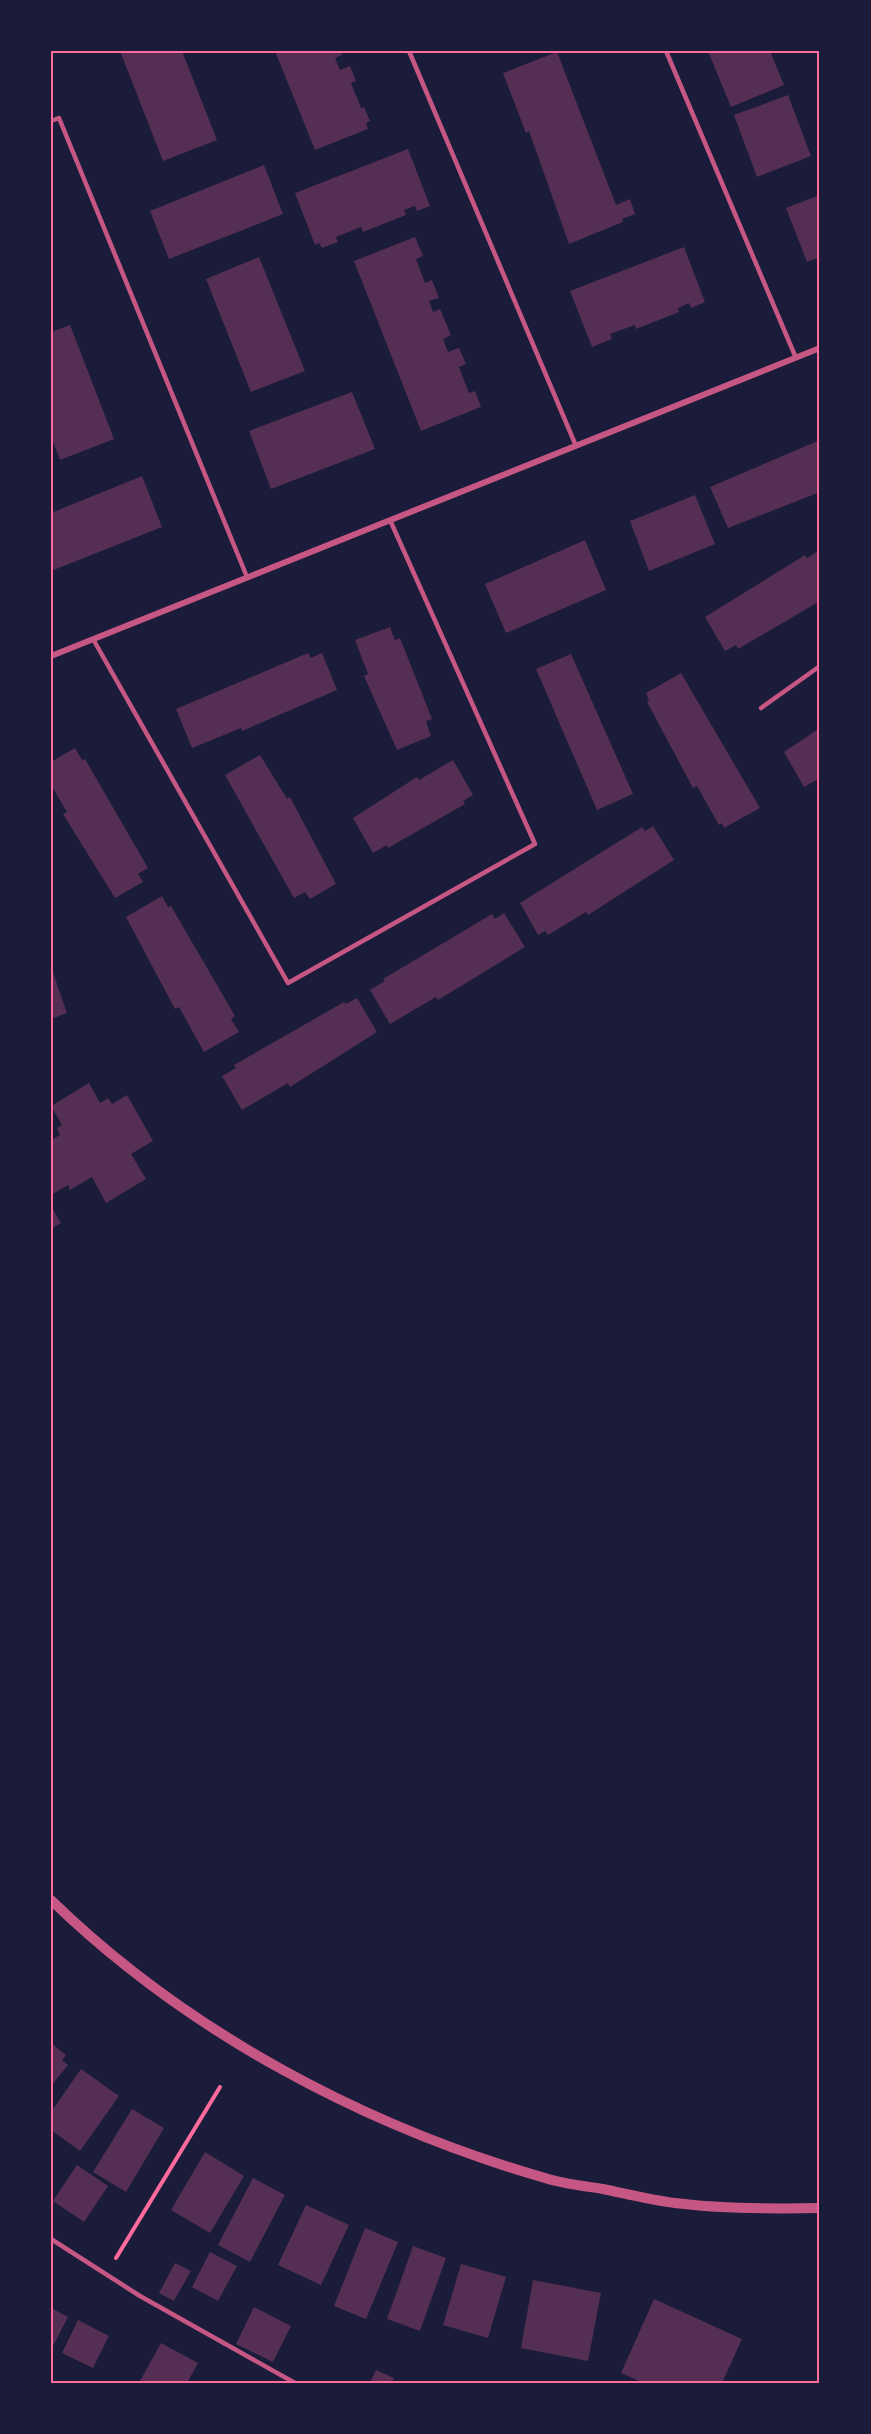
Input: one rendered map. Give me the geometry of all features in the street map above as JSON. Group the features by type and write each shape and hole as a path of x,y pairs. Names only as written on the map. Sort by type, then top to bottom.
{"street":[{"path":"51,656 820,348"},
{"path":"51,1900 91,1938 157,1989 265,2060 402,2130 547,2179 675,2203 776,2209 820,2208"}],"lane":[{"path":"409,51 576,446"},
{"path":"666,51 796,358"},
{"path":"51,121 59,118 247,578"},
{"path":"93,639 288,983 535,844 390,520"},
{"path":"761,708 820,666"},
{"path":"51,2239 140,2296 295,2383"}],"path":[{"path":"106,2274 220,2087"}],"building":[{"path":"120,51 182,51 217,140 163,161"},
{"path":"275,51 341,51 342,55 335,58 340,70 350,66 356,81 351,83 361,108 364,107 370,121 366,123 368,129 315,150"},
{"path":"708,51 770,51 784,85 731,107"},
{"path":"557,52 616,205 630,199 635,214 622,219 623,222 569,244 529,131 526,133 503,73"},
{"path":"788,95 811,156 757,177 734,115"},
{"path":"408,149 430,206 417,211 415,206 404,210 406,215 363,232 361,227 336,237 338,242 322,248 319,243 315,245 295,193"},
{"path":"264,165 283,214 169,259 150,211"},
{"path":"820,195 820,257 807,262 786,208"},
{"path":"415,237 423,256 416,259 425,283 432,280 439,298 429,301 433,312 440,309 451,335 443,339 448,352 459,348 466,364 459,367 469,393 475,391 481,407 421,431 354,261"},
{"path":"684,247 705,302 691,308 689,303 678,308 679,312 636,329 635,325 610,334 612,339 592,347 570,291"},
{"path":"259,257 305,371 251,392 206,279"},
{"path":"70,325 114,439 60,460 51,436 51,332"},
{"path":"352,392 375,449 271,489 249,431"},
{"path":"820,440 820,492 728,528 710,487"},
{"path":"142,476 162,527 51,571 51,513"},
{"path":"695,495 715,544 649,571 630,521"},
{"path":"585,540 606,590 506,633 485,584"},
{"path":"820,550 820,601 738,649 736,645 725,651 705,617 805,555 807,558"},
{"path":"390,627 395,640 400,638 432,719 426,721 431,736 397,750 364,676 368,674 355,640"},
{"path":"308,653 311,658 322,653 337,690 242,731 241,728 192,748 176,709"},
{"path":"571,654 633,794 597,810 536,669"},
{"path":"681,673 760,808 724,828 722,823 719,825 697,786 693,788 647,702 649,700 646,693"},
{"path":"820,728 820,778 804,787 784,752"},
{"path":"75,748 82,760 85,759 148,868 138,874 143,882 115,898 63,814 67,812 51,785 51,762"},
{"path":"260,755 287,799 290,797 336,884 310,899 305,892 294,898 225,775"},
{"path":"453,760 473,795 463,801 465,804 388,848 387,845 373,853 353,818 417,777 419,780"},
{"path":"653,826 674,860 588,915 586,912 548,935 545,931 538,935 520,903 642,827 645,831"},
{"path":"162,896 168,907 171,906 235,1016 231,1019 239,1032 204,1052 179,1007 175,1009 126,917"},
{"path":"504,913 525,947 438,1000 436,997 390,1024 370,990 385,981 383,979 492,914 495,919"},
{"path":"51,967 67,1013 51,1019"},
{"path":"357,998 377,1032 290,1087 288,1083 242,1110 222,1076 236,1068 234,1065 344,1002 346,1004"},
{"path":"89,1083 100,1103 108,1098 112,1104 127,1095 153,1141 131,1154 146,1179 106,1203 92,1177 70,1190 68,1185 51,1195 51,1140 60,1135 57,1128 62,1125 51,1106"},
{"path":"51,1206 61,1223 51,1229"},
{"path":"51,2043 66,2055 62,2060 68,2065 51,2086"},
{"path":"81,2069 119,2096 80,2151 51,2130 51,2112"},
{"path":"132,2109 164,2128 126,2192 93,2172"},
{"path":"205,2152 244,2176 210,2233 171,2210"},
{"path":"77,2165 108,2186 84,2222 53,2201"},
{"path":"253,2178 285,2195 250,2262 218,2245"},
{"path":"306,2205 349,2225 321,2285 278,2265"},
{"path":"365,2228 398,2242 366,2319 334,2306"},
{"path":"413,2246 446,2258 420,2331 387,2319"},
{"path":"210,2252 237,2266 218,2301 192,2287"},
{"path":"175,2263 191,2271 174,2301 159,2293"},
{"path":"461,2264 506,2277 488,2338 443,2325"},
{"path":"533,2280 601,2293 588,2361 521,2348"},
{"path":"654,2299 742,2339 722,2383 644,2383 621,2373"},
{"path":"254,2307 291,2326 273,2362 236,2344"},
{"path":"51,2308 68,2317 51,2350"},
{"path":"78,2320 109,2336 93,2368 62,2353"},
{"path":"161,2343 198,2363 187,2383 140,2381"},
{"path":"376,2370 394,2378 392,2383 370,2383"}]}
